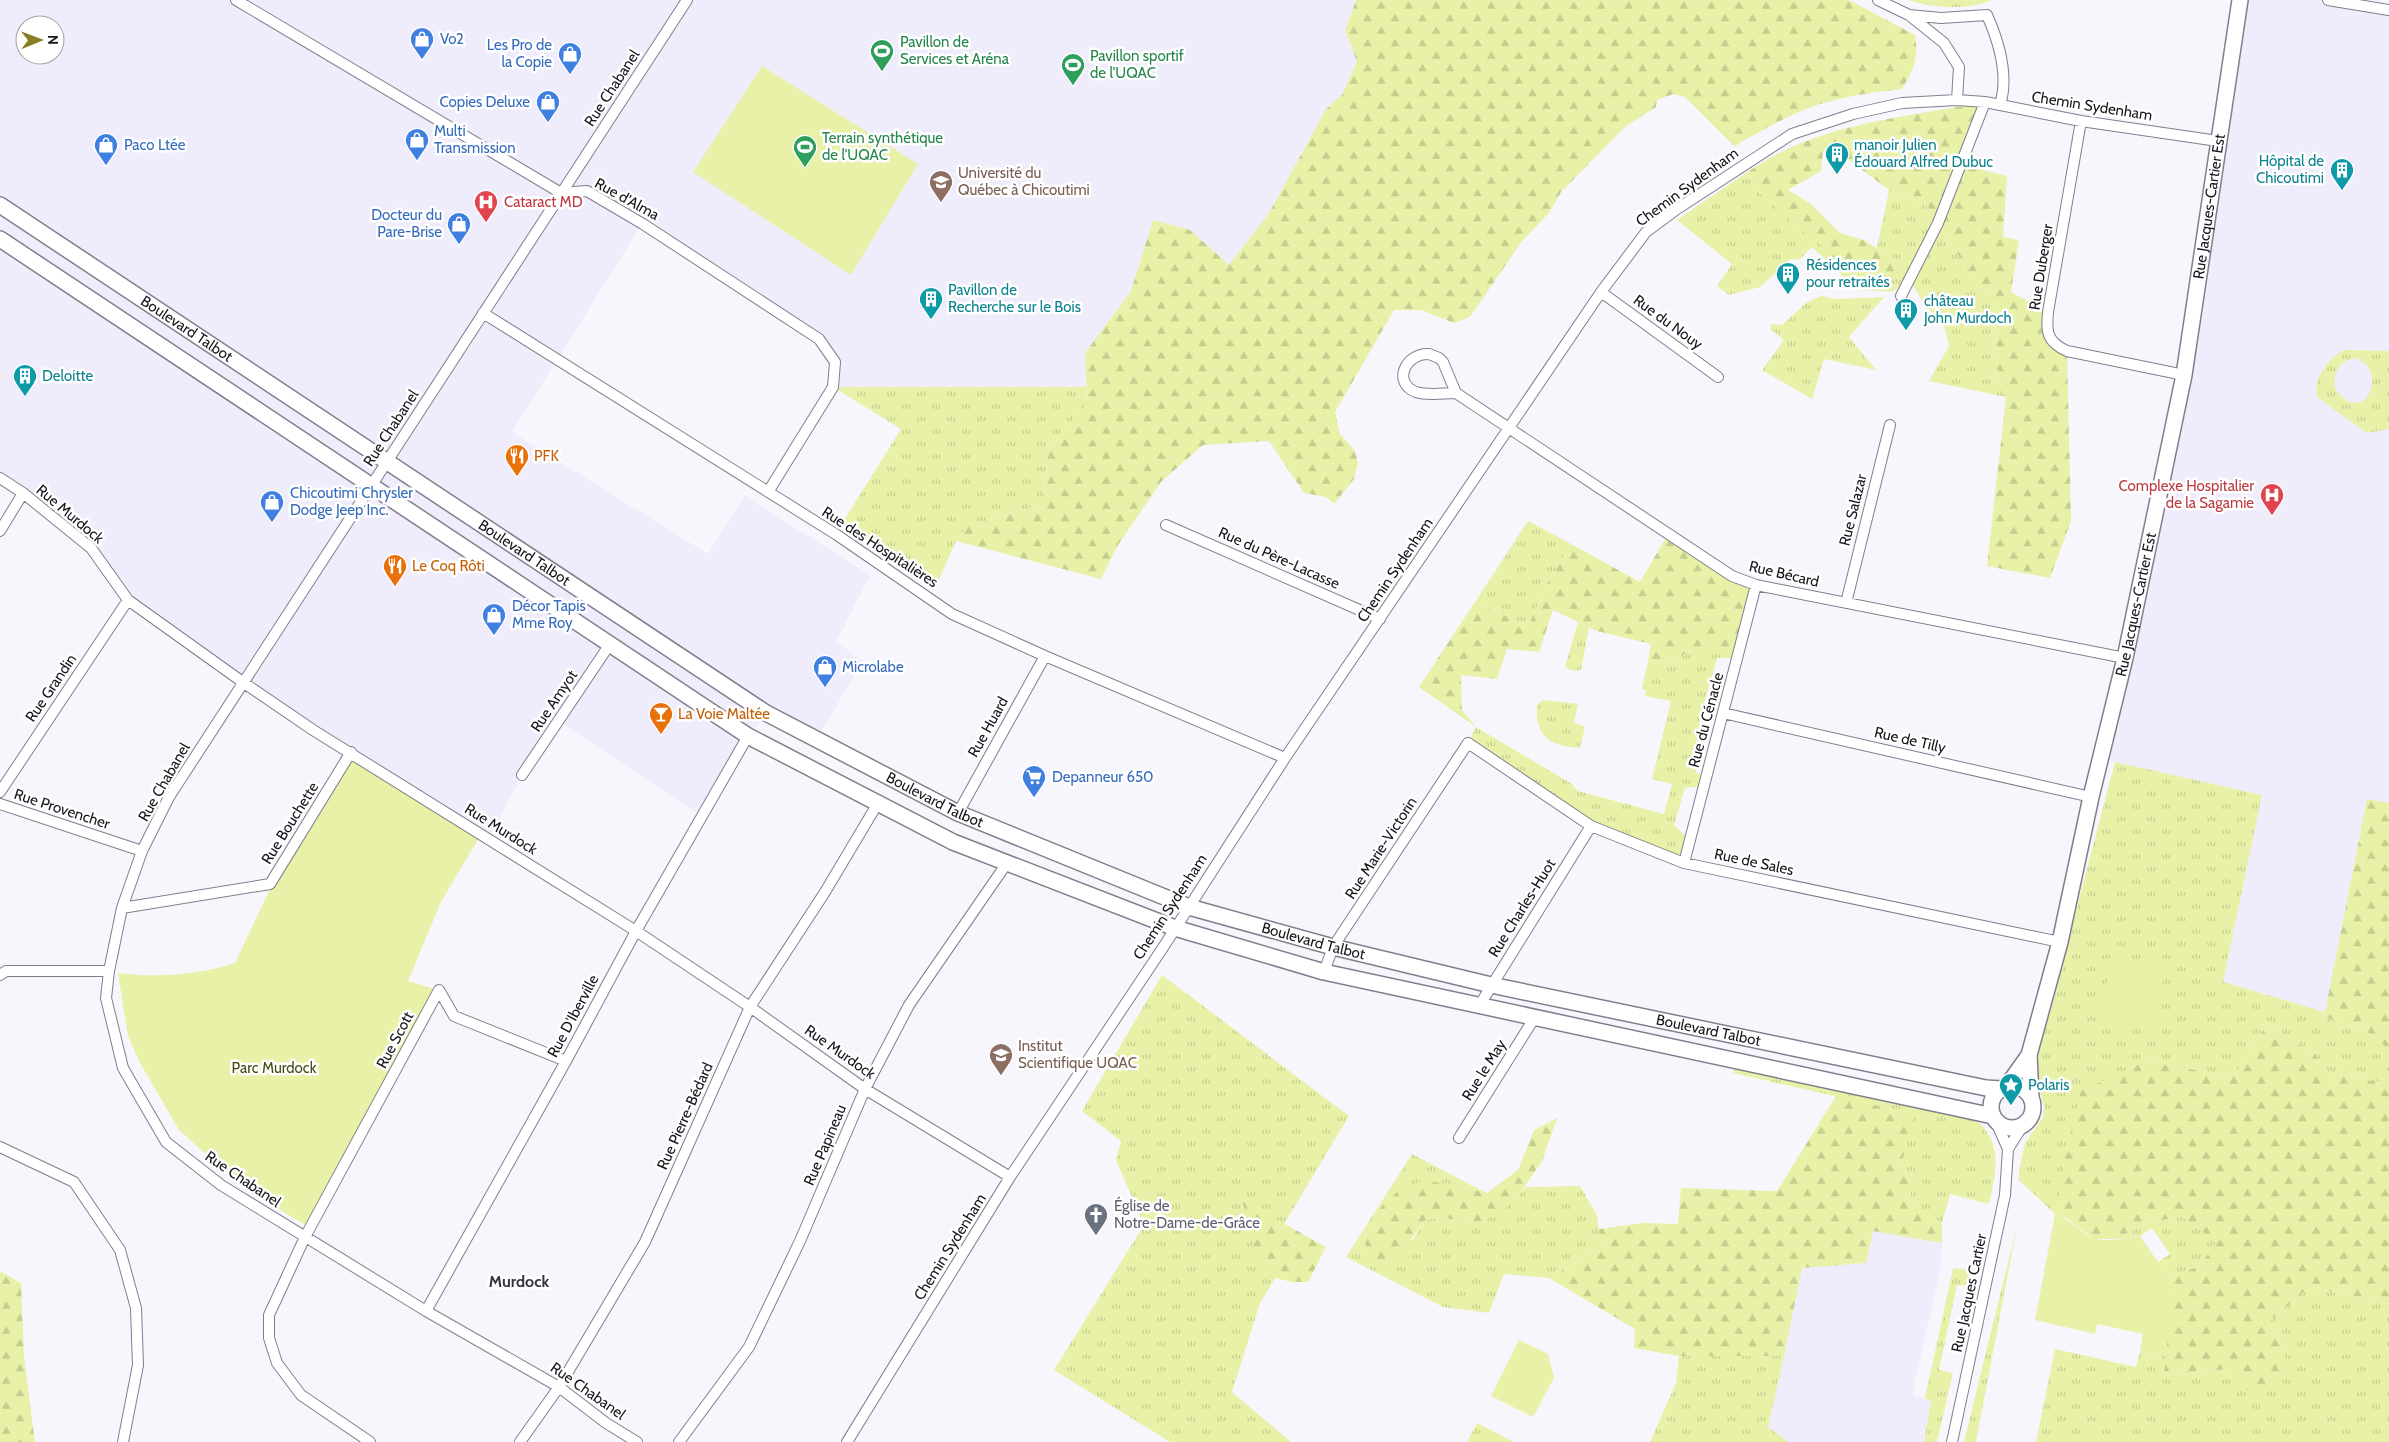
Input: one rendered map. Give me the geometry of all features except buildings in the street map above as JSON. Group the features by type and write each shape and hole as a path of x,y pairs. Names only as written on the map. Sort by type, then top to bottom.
{"main road":[{"name":"Rue Jacques-Cartier Est","path":"2031,1097 2029,1055 2060,942 2091,797 2125,658 2184,375 2240,0"},
{"name":"Boulevard Talbot","path":"0,205 766,713 958,813 1188,907 1333,947 1492,985 1986,1088 2004,1087"},
{"name":"Boulevard Talbot","path":"0,239 748,736 953,842 1176,928 1324,972 1994,1119"},
{"name":"Rue Jacques-Cartier Est","path":"2004,1087 2029,1055"},
{"path":"2004,1087 2022,1088 2031,1097 2032,1113 2023,1125 2008,1128 1994,1119 1991,1102 1996,1093 2004,1087"}],"street":[{"path":"236,0 561,193"},
{"name":"Rue Chabanel","path":"637,1442 606,1423 559,1386 426,1311 221,1185 166,1142 123,1068 106,998 109,971 122,908 142,851 169,797 687,0"},
{"path":"1878,0 1908,15 1944,43 1959,67 1957,100"},
{"path":"2328,0 2389,10"},
{"path":"1908,15 1941,18 1987,15 1994,31 2004,77 2004,93 2000,105"},
{"name":"Chemin Sydenham","path":"847,1442 1010,1177 1176,928 1285,758 1601,292 1646,232 1741,165 1792,134 1853,114 1902,103 1957,100 1985,102 2081,121 2218,141"},
{"path":"1901,296 1938,223 1985,102"},
{"name":"Rue Duberger","path":"2081,121 2048,312 2049,337 2056,346 2067,351 2184,375"},
{"name":"Rue d'Alma","path":"561,193 587,191 642,224 819,339 834,362 833,387 768,492"},
{"name":"Rue du Nouy","path":"1601,292 1718,377"},
{"name":"Rue des Hospitalières","path":"483,313 837,535 952,614 1045,656 1285,758"},
{"path":"1423,354 1440,358 1456,393 1425,393 1411,389 1404,378 1406,363 1423,354"},
{"name":"Rue Bécard","path":"1456,393 1732,576 1756,585 2125,658"},
{"name":"Rue Salazar","path":"1846,603 1890,425"},
{"name":"Rue Murdock","path":"0,478 91,548 128,600 313,730 636,931 750,1007 866,1089 1010,1177"},
{"path":"0,531 23,494"},
{"name":"Rue du Père-Lacasse","path":"1166,525 1380,620"},
{"name":"Rue du Cénacle","path":"1684,862 1756,585"},
{"name":"Rue Grandin","path":"0,792 128,600"},
{"name":"Rue Amyot","path":"522,775 610,644"},
{"name":"Rue Huard","path":"958,813 1045,656"},
{"name":"Rue de Tilly","path":"1723,713 2091,797"},
{"name":"Rue D'Iberville","path":"426,1311 566,1061 636,931 748,736"},
{"name":"Rue de Sales","path":"1468,743 1591,826 1684,862 2060,942"},
{"name":"Rue Marie-Victorin","path":"1324,972 1333,947 1468,743"},
{"name":"Rue Bouchette","path":"122,908 270,884 283,866 350,752"},
{"name":"Rue Pierre-Bédard","path":"520,1442 559,1386 645,1242 750,1007 825,892 878,803"},
{"name":"Rue Provencher","path":"0,804 142,851"},
{"name":"Rue Charles-Huot","path":"1479,1006 1591,826"},
{"name":"Rue Papineau","path":"679,1442 749,1347 800,1241 866,1089 909,1005 1007,863"},
{"path":"0,975 6,971 109,971"},
{"name":"Rue Scott","path":"305,1237 439,990 454,1016 566,1061"},
{"name":"Rue le May","path":"1458,1138 1535,1018"},
{"name":"Rue Jacques Cartier","path":"1994,1119 2008,1149"},
{"name":"Rue Jacques Cartier","path":"1952,1442 2005,1195 2008,1149 2023,1125"},
{"path":"0,1147 74,1182 120,1250 136,1308 138,1365 122,1442"},
{"path":"305,1237 269,1315 269,1338 277,1363 301,1395 365,1441"}],"shaded area":[{"path":"0,0 1355,0 1345,30 1357,60 1342,95 1326,109 1269,213 1229,265 1190,230 1153,220 1131,291 1085,353 1086,387 833,387 835,362 819,339 642,224 512,432 708,554 745,496 870,575 836,642 863,661 816,740 766,714 748,737 702,816 558,721 522,775 488,840 351,753 128,600 91,548 0,478"},
{"name":"Complexe Hospitalier de la Sagamie","path":"2240,0 2328,0 2389,10 2389,803 2367,799 2325,1012 2223,982 2262,795 2100,759 2184,375"},
{"path":"1873,1231 1942,1243 1940,1272 1913,1396 1931,1400 1924,1442 1788,1442 1768,1427 1801,1268 1866,1263"}],"green space":[{"path":"1356,0 1849,0 1915,35 1916,57 1910,76 1902,89 1836,100 1803,110 1734,146 1685,97 1673,94 1657,100 1656,107 1626,126 1561,192 1549,213 1522,241 1470,317 1454,323 1421,310 1394,310 1335,412 1340,434 1355,451 1358,463 1354,479 1334,504 1326,497 1304,493 1269,441 1203,445 1161,482 1118,545 1101,579 956,541 968,526 1044,503 1047,452 1087,404 1085,353 1131,291 1153,220 1190,230 1229,265 1269,213 1326,109 1342,95 1357,61 1345,30"},
{"path":"1907,0 1992,0 1971,6 1950,7 1928,5"},
{"name":"Terrain synthétique de l'UQAC","path":"762,66 918,164 851,275 693,172"},
{"path":"1985,102 1962,165 2007,176 2003,237 2019,240 2011,292 2048,312 2049,337 2067,351 2071,521 2050,578 1987,566 2006,397 1999,380 1993,304 1954,249 1928,206 1889,190 1834,149 1823,151 1821,171 1788,190 1811,204 1840,233 1864,240 1896,260 1910,279 1887,279 1864,274 1807,235 1759,192 1746,173 1773,156 1801,143 1831,133 1892,118"},
{"path":"1746,173 1759,192 1807,235 1896,260 1877,248 1889,190 1928,206 1954,249 1993,304 1999,380 2006,397 1929,381 1949,346 1944,326 1924,304 1910,280 1892,292 1843,288 1841,274 1812,247 1799,260 1791,259 1760,287 1729,295 1717,286 1732,264 1677,220"},
{"path":"1821,296 1837,299 1884,297 1849,337 1876,370 1824,359 1812,399 1762,370 1784,340 1770,329 1772,324 1782,325 1806,303"},
{"path":"2344,350 2389,351 2389,429 2367,433 2317,397 2317,383 2320,376 2327,364","holes":["2355,358 2365,364 2371,372 2370,392 2365,399 2358,403 2348,401 2336,390 2334,381 2336,372 2345,361 2351,359"]},
{"path":"833,387 1086,387 1087,404 1047,452 1044,503 968,526 956,541 936,586 841,525 901,429"},
{"path":"1528,521 1571,544 1548,582 1528,626 1475,602"},
{"path":"1668,534 1756,585 1739,650 1695,650 1662,663 1648,661 1651,644 1597,631 1553,610 1539,652 1507,649 1497,679 1461,675 1462,710 1476,727 1419,687 1475,602 1528,626 1548,582 1571,544 1640,582"},
{"path":"1578,622 1589,627 1581,670 1573,671 1565,667"},
{"path":"1695,650 1739,650 1737,658 1717,658 1705,700 1698,729 1695,758 1696,773 1707,776 1704,786 1685,788 1674,825 1690,840 1684,863 1591,826 1468,743 1476,727 1572,784 1578,791 1664,814 1672,784 1652,779 1671,701 1645,696 1646,690 1642,689 1648,661 1662,663"},
{"path":"1543,700 1578,704 1574,722 1585,727 1580,748 1560,745 1546,738 1539,725 1537,716 1537,705"},
{"name":"Parc Murdock","path":"347,757 480,836 441,902 408,981 439,990 335,1192 309,1227 246,1190 179,1130 139,1061 128,1036 118,973 163,975 192,973 235,963 283,862"},
{"path":"2115,762 2262,795 2223,982 2325,1012 2328,1018 2371,1034 2389,1050 2389,1081 2371,1081 2342,1070 2334,1086 2316,1055 2267,1024 2234,1077 2146,1061 2060,1194 2066,1218 2055,1214 2019,1180 2019,1171 2025,1143 2043,1117 2044,1107 2035,1074 2038,1056"},
{"path":"2367,799 2389,803 2389,1050 2371,1034 2328,1018 2325,1012"},
{"path":"2112,956 2166,966 2153,1028 2099,1017"},
{"path":"1162,975 1349,1116 1284,1224 1301,1236 1260,1303 1232,1392 1291,1442 1170,1442 1054,1370 1144,1225 1116,1160 1121,1141 1082,1111"},
{"path":"2267,1024 2316,1055 2334,1086 2342,1070 2371,1081 2389,1081 2389,1304 2310,1287 2269,1322 2285,1354 2279,1381 2248,1391 2228,1369 2164,1376 2172,1276 2200,1266 2216,1242 2181,1216 2141,1225 2117,1239 2094,1239 2066,1218 2060,1194 2066,1151 2081,1091 2146,1061 2234,1077"},
{"path":"1737,1065 1974,1117 1990,1137 1994,1147 1995,1168 1989,1204 1950,1194 1942,1223 1923,1214 1911,1198 1910,1181 1901,1165 1914,1114 1733,1073"},
{"path":"1836,1096 1915,1114 1901,1165 1910,1181 1911,1198 1923,1214 1942,1223 1942,1243 1873,1231 1866,1263 1802,1268 1784,1356 1679,1356 1634,1348 1635,1329 1549,1278 1601,1247 1599,1229 1642,1223 1678,1224 1681,1188 1777,1191"},
{"path":"1557,1118 1542,1161 1514,1202 1486,1220 1470,1223 1442,1217 1425,1220 1391,1266 1366,1261 1365,1238 1378,1210 1400,1189 1426,1180 1487,1193 1518,1170 1534,1130"},
{"path":"1412,1154 1486,1193 1378,1210 1365,1238 1366,1261 1413,1239 1425,1220 1442,1217 1470,1223 1514,1202 1525,1187 1580,1186 1597,1215 1601,1247 1549,1278 1504,1274 1489,1313 1443,1307 1346,1257"},
{"path":"1242,1200 1326,1247 1308,1282 1292,1282 1263,1275"},
{"path":"2055,1214 2061,1216 2092,1238 2112,1240 2140,1236 2158,1262 2172,1276 2166,1356 2140,1352 2143,1334 2097,1324 2095,1334 2035,1320"},
{"path":"2181,1216 2217,1242 2200,1266 2172,1276 2158,1262 2170,1254 2152,1228 2140,1236 2117,1239 2141,1225"},
{"path":"2017,1226 1976,1442 1964,1442"},
{"path":"1953,1268 1977,1271 1973,1286 1957,1285 1939,1370 1953,1373 1937,1442 1924,1442 1931,1401 1925,1398"},
{"path":"0,1271 21,1283 24,1358 35,1442 0,1442"},
{"path":"2310,1287 2389,1304 2389,1442 2036,1442 2055,1349 2136,1367 2140,1352 2166,1356 2164,1376 2229,1369 2285,1354 2269,1322"},
{"path":"1519,1340 1548,1354 1554,1378 1533,1417 1491,1396"},
{"path":"1679,1356 1784,1356 1768,1427 1788,1442 1650,1442 1676,1383"},
{"path":"1477,1423 1514,1442 1467,1442"}],"place":[{"name":"Vo2","path":"422,60"},
{"name":"Pavillon de Services et Aréna","path":"882,72"},
{"name":"Les Pro de la Copie","path":"570,75"},
{"name":"Pavillon sportif de l'UQAC","path":"1073,86"},
{"name":"Copies Deluxe","path":"548,123"},
{"name":"Multi Transmission","path":"417,161"},
{"name":"Paco Ltée","path":"106,166"},
{"name":"Terrain synthétique de l'UQAC","path":"805,168"},
{"name":"manoir Julien Édouard Alfred Dubuc","path":"1837,175"},
{"name":"Hôpital de Chicoutimi","path":"2342,191"},
{"name":"Université du Québec à Chicoutimi","path":"941,203"},
{"name":"Cataract MD","path":"486,223"},
{"name":"Docteur du Pare-Brise","path":"459,245"},
{"name":"Résidences pour retraités","path":"1788,295"},
{"name":"Pavillon de Recherche sur le Bois","path":"931,320"},
{"name":"château John Murdoch","path":"1906,331"},
{"name":"Deloitte","path":"25,397"},
{"name":"PFK","path":"517,477"},
{"name":"Complexe Hospitalier de la Sagamie","path":"2272,516"},
{"name":"Chicoutimi Chrysler Dodge Jeep Inc.","path":"272,523"},
{"name":"Le Coq Rôti","path":"395,587"},
{"name":"Décor Tapis Mme Roy","path":"494,636"},
{"name":"Microlabe","path":"825,688"},
{"name":"La Voie Maltée","path":"661,735"},
{"name":"Depanneur 650","path":"1034,798"},
{"name":"Institut Scientifique UQAC","path":"1001,1076"},
{"name":"Polaris","path":"2011,1106"},
{"name":"Église de Notre-Dame-de-Grâce","path":"1096,1236"}],"district":[{"name":"Murdock","path":"519,1281"}]}
